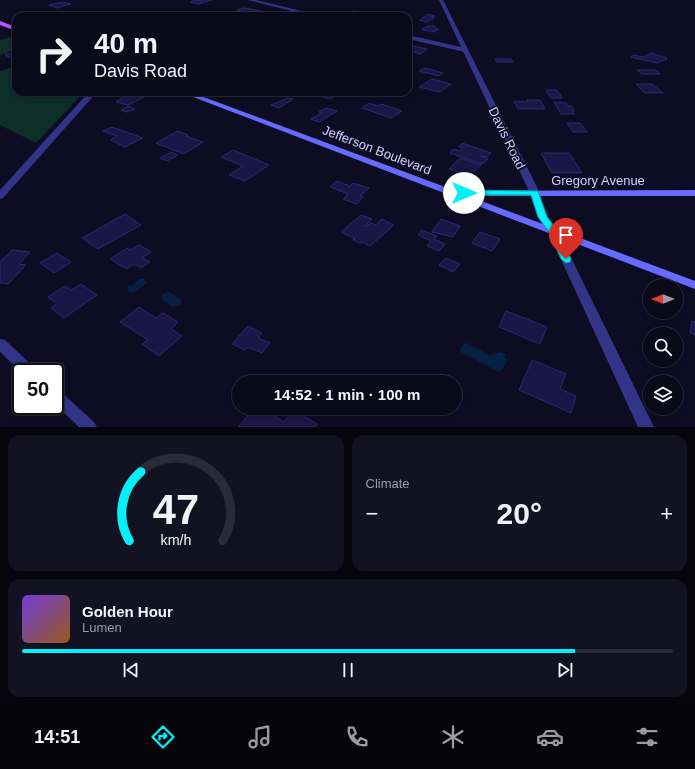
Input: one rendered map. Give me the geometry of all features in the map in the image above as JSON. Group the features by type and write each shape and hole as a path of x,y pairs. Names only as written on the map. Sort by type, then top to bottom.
{"main road":[{"path":"0,23 12,28"},
{"name":"Jefferson Boulevard","path":"195,96 695,285"},
{"name":"Gregory Avenue","path":"453,193 695,193"}],"street":[{"path":"250,0 302,12"},
{"name":"Davis Road","path":"441,0 535,193 543,217 553,231 646,427"},
{"path":"412,38 465,50"},
{"path":"0,196 89,96"},
{"path":"0,344 20,363"},
{"path":"64,403 89,427"}],"green space":[{"path":"12,36 12,51 0,55 0,40"},
{"path":"12,67 12,96 80,96 36,143 0,125 0,71"}],"water":[{"path":"140,279 144,279 147,283 135,292 129,292 127,286 132,285"},
{"path":"169,292 181,299 181,304 172,307 161,298 164,293"},
{"path":"467,343 490,355 500,352 506,354 504,357 508,360 501,371 498,372 461,352 460,350 464,344"}],"building":[{"path":"196,0 201,2 202,1 198,0 212,0 199,4 190,2"},
{"path":"64,2 71,4 57,8 49,5"},
{"path":"244,8 264,12 245,12 237,10"},
{"path":"428,14 435,16 431,17 434,18 427,22 420,20"},
{"path":"427,26 434,26 439,30 435,30 436,32 423,30 422,28 427,28"},
{"path":"412,46 427,49 421,54 412,52"},
{"path":"12,53 12,58 11,58 5,55"},
{"path":"651,53 667,59 657,63 631,57 634,55 643,57"},
{"path":"495,59 511,59 513,62 497,62"},
{"path":"424,68 443,73 439,76 419,71"},
{"path":"637,70 655,70 660,74 642,74"},
{"path":"432,79 451,84 440,92 419,87"},
{"path":"636,84 652,84 663,93 645,93"},
{"path":"546,90 557,90 562,98 551,98"},
{"path":"125,96 146,96 128,105 116,102"},
{"path":"319,96 335,96 330,99"},
{"path":"288,98 293,99 279,108 271,105"},
{"path":"527,100 540,100 545,109 518,109 514,101 528,102"},
{"path":"554,102 566,103 568,106 571,106 574,114 561,114"},
{"path":"369,103 378,106 381,104 402,111 391,118 362,108"},
{"path":"129,106 135,109 127,112 121,110"},
{"path":"326,108 337,111 319,122 311,119 322,113 319,112"},
{"path":"567,123 580,123 587,132 573,132"},
{"path":"112,127 143,138 125,147 111,140 117,136 103,131"},
{"path":"178,131 188,135 186,136 203,142 184,154 156,143"},
{"path":"462,143 491,153 487,157 480,156 488,159 483,164 450,153 453,149 460,151 463,148 459,147"},
{"path":"233,150 269,165 245,181 229,175 243,166 221,157"},
{"path":"171,152 178,155 167,161 160,158"},
{"path":"541,153 569,153 582,173 552,173"},
{"path":"460,158 481,165 470,176 449,169"},
{"path":"336,181 350,186 353,183 369,188 360,196 363,197 357,204 343,199 348,194 330,187"},
{"path":"125,214 141,225 98,249 82,238"},
{"path":"361,215 372,219 365,226 371,223 376,225 382,219 394,225 370,246 362,242 361,244 353,240 355,239 341,232"},
{"path":"441,219 460,226 453,237 432,232"},
{"path":"422,230 437,236 434,239 445,244 439,251 427,246 431,241 418,235"},
{"path":"480,232 500,239 492,251 472,243"},
{"path":"139,245 151,252 142,258 150,262 141,268 134,264 127,269 110,259 127,248 130,250"},
{"path":"12,250 30,252 19,264 26,265 8,284 0,283 0,262"},
{"path":"57,253 71,262 54,273 40,263"},
{"path":"446,258 460,264 453,272 439,265"},
{"path":"81,284 97,295 64,318 51,308 57,304 48,297 65,286 71,290"},
{"path":"139,307 156,318 163,313 178,322 171,329 182,336 159,356 142,344 148,340 120,322"},
{"path":"506,311 547,327 540,344 499,327"},
{"path":"692,321 695,322 695,335 690,333"},
{"path":"248,326 262,333 258,338 270,343 262,353 248,347 245,350 232,344"},
{"path":"532,360 566,374 560,389 576,396 571,413 519,390"},
{"path":"249,415 273,415 284,422 289,415 302,415 317,424 315,427 238,427"}],"route":[{"path":"464,193 535,193 543,217 553,231 566,259"}]}
